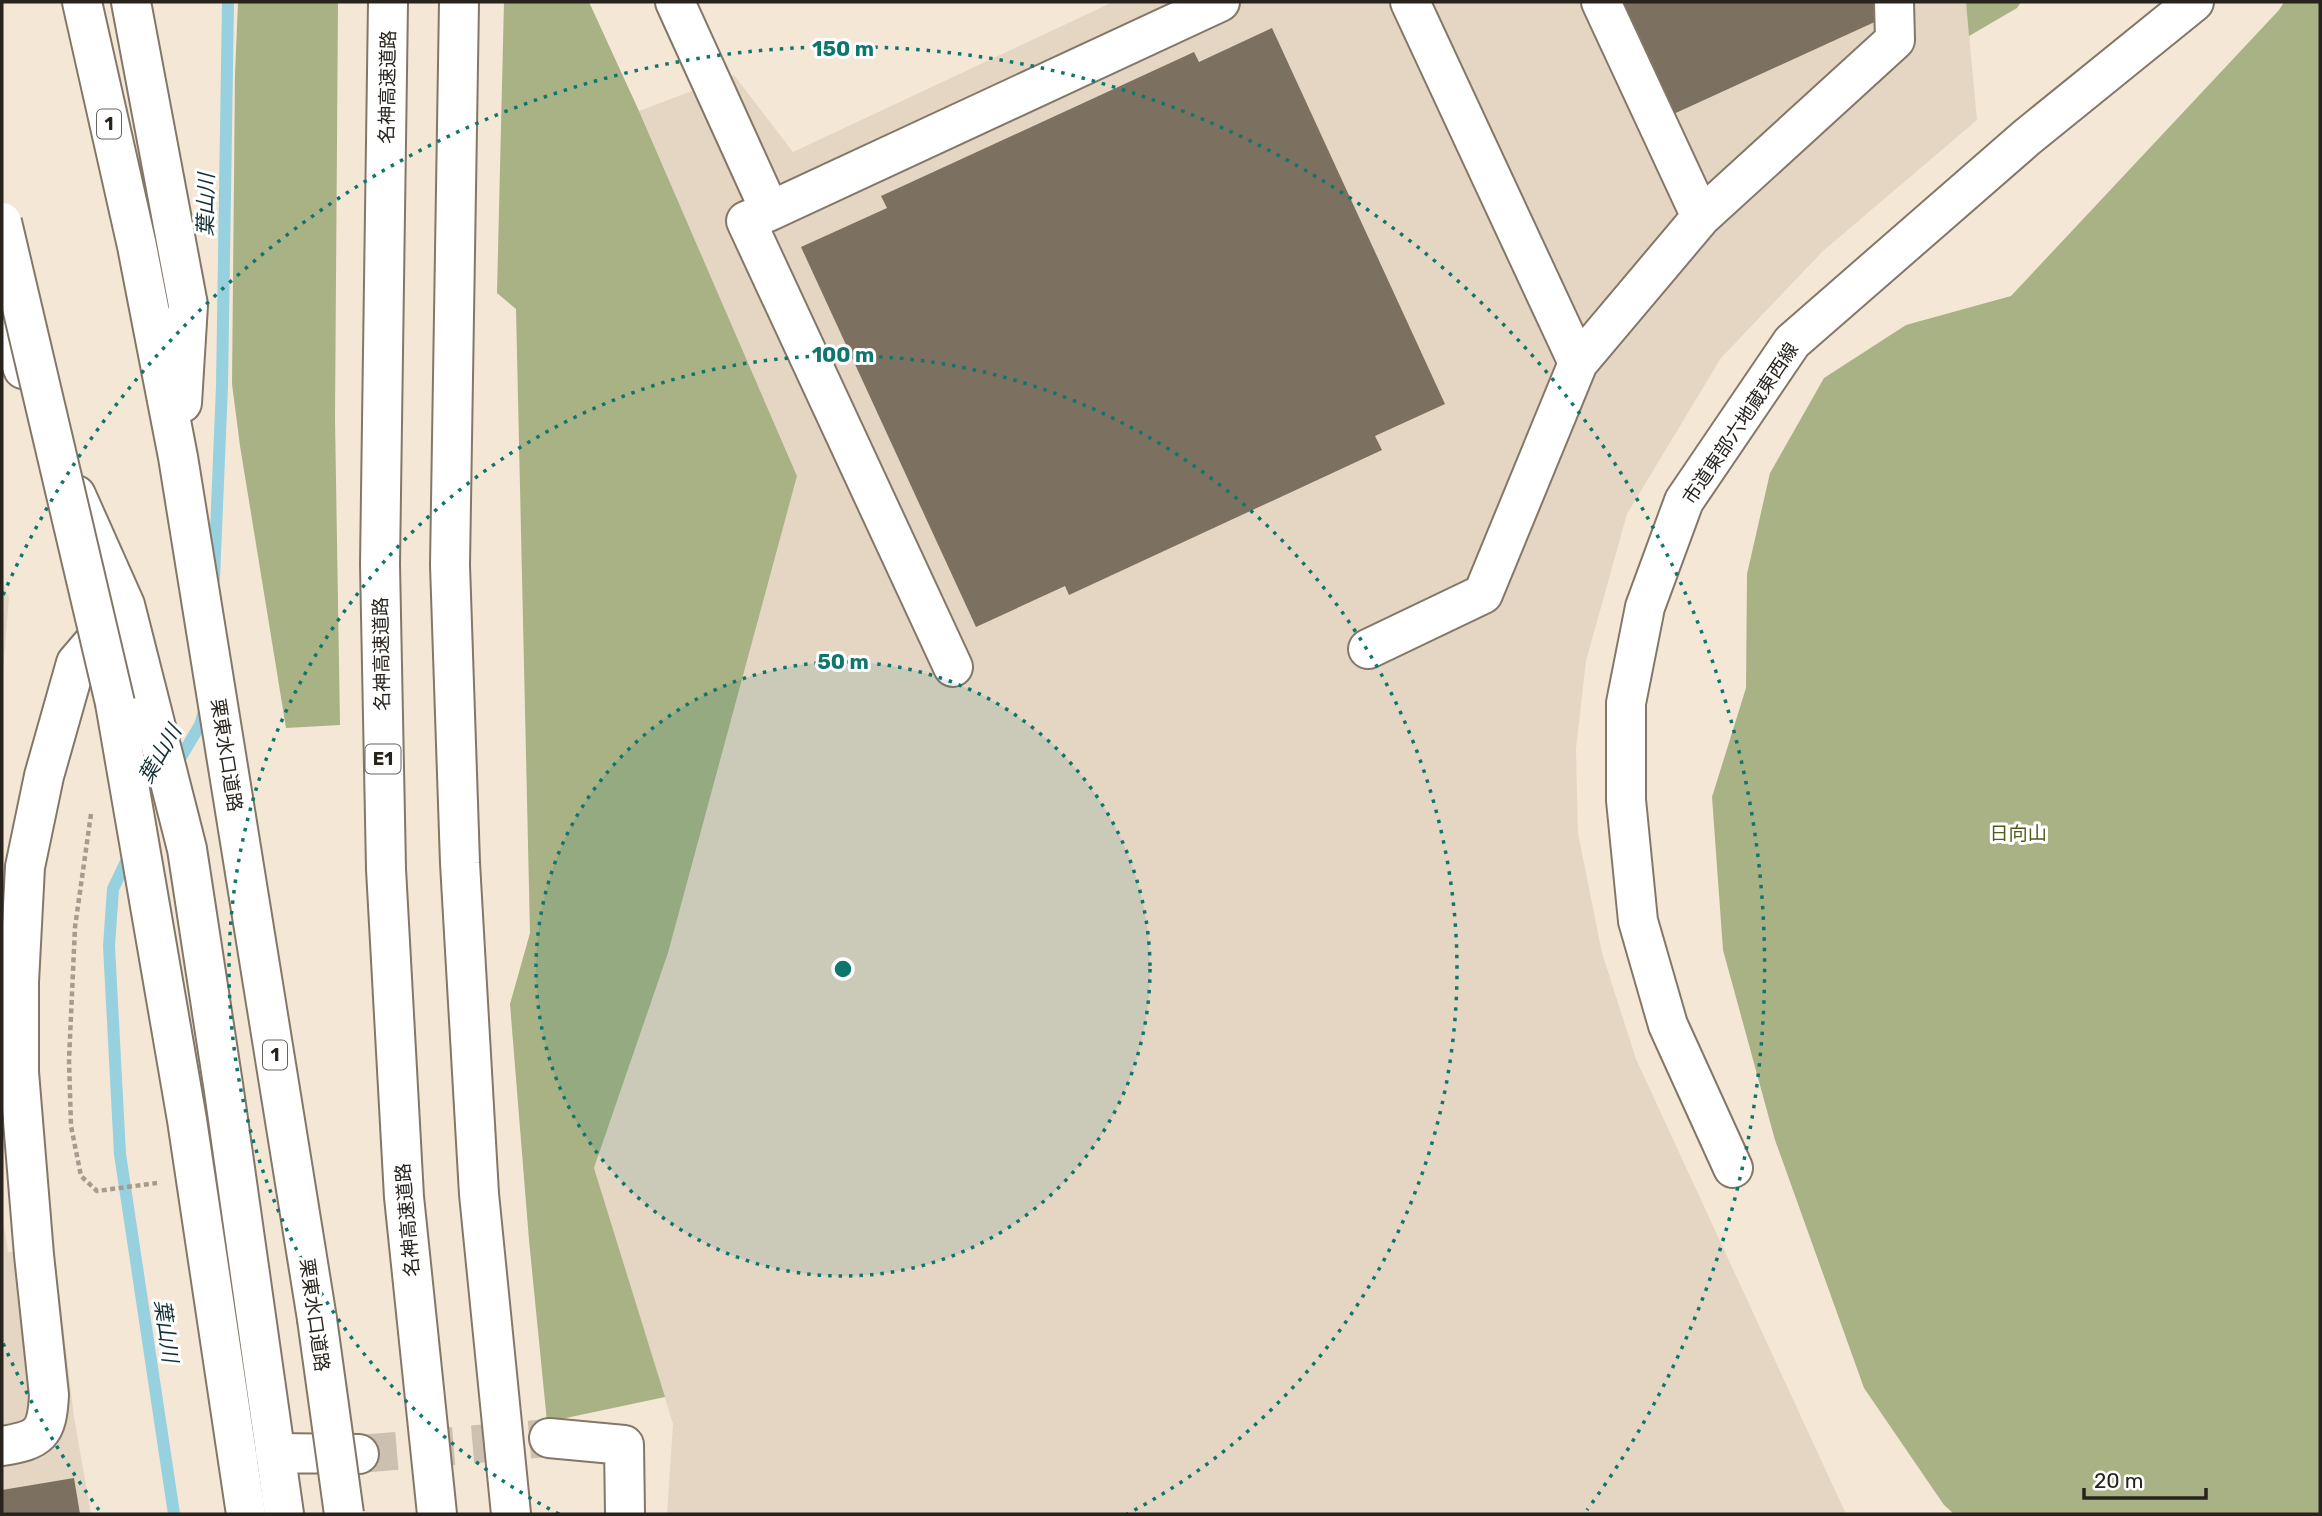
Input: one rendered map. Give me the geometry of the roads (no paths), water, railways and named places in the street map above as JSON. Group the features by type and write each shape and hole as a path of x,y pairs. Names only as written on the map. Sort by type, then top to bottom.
{"main road":[{"name":"栗東水口道路","path":"82,2 137,246 178,457 317,1319 344,1514"},
{"path":"131,2 188,305 178,457"},
{"name":"名神高速道路","path":"388,2 380,564 386,869 404,1197 437,1514"},
{"path":"459,2 450,565 460,863 479,1194 511,1514"},
{"path":"675,2 770,211"},
{"path":"953,667 746,221 1220,2"},
{"path":"1409,2 1578,363"},
{"path":"1601,2 1700,217"},
{"path":"1368,649 1483,594 1578,363 1700,217 1895,40 1894,2"},
{"name":"市道東部六地蔵東西線","path":"1733,1168 1664,1012 1638,920 1626,800 1626,703 1645,607 1684,501 1792,342 2026,138 2194,2"},
{"path":"2,222 115,703 187,1120 246,1514"},
{"path":"2,310 35,402 128,617 187,849 225,1091 284,1514"},
{"path":"2,1446 27,1442 41,1433 48,1416 49,1395 19,1072 19,982 25,867 44,776 76,663 128,617"},
{"path":"549,1438 624,1445 625,1514"},
{"path":"275,1453 359,1454"}],"waterway":[{"name":"葉山川","path":"214,579 222,386 228,2"},
{"name":"葉山川","path":"175,767 200,725 206,705"},
{"name":"葉山川","path":"131,851 113,889 109,946 120,1154 174,1514"}],"tunnel":[{"path":"359,1454 549,1438"}],"park label":[{"name":"日向山","path":"2018,833"}]}
